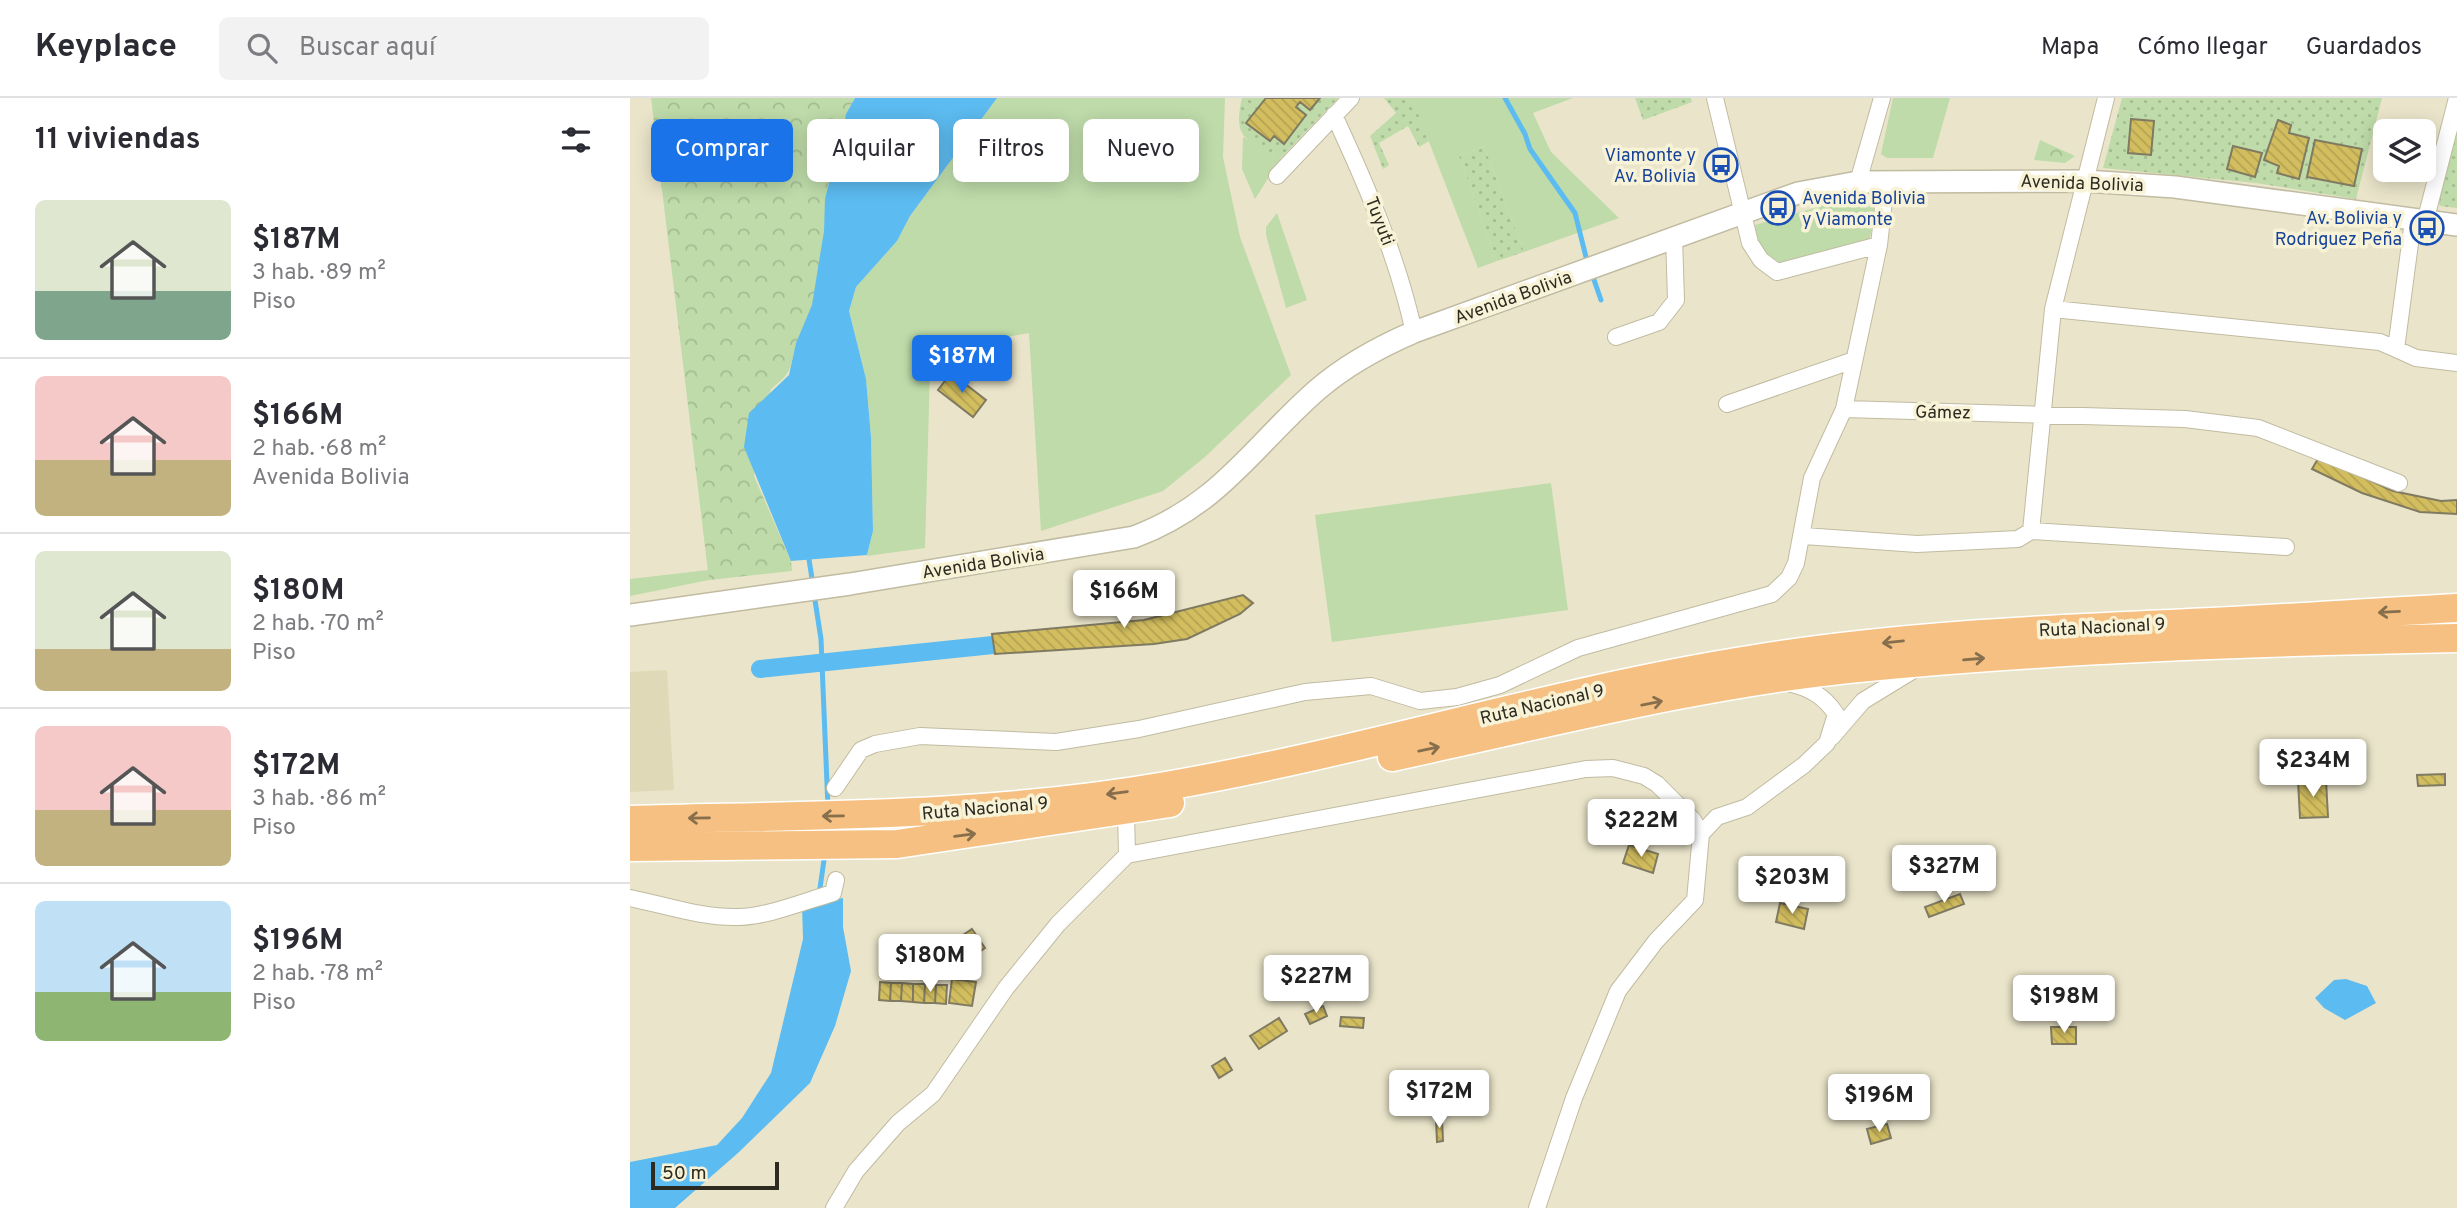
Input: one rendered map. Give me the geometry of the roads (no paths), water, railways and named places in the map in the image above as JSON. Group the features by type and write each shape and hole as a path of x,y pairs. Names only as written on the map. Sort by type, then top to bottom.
{"highway":[{"name":"Ruta Nacional 9","path":"630,820 899,815 1025,807 1163,786 1293,762 1581,694 1753,659 1966,634 2457,608"},
{"name":"Ruta Nacional 9","path":"630,847 897,844 1126,812 1772,680 2054,652 2252,642 2457,638"}],"street":[{"path":"1277,176 1351,98"},
{"path":"1715,98 1741,211 1751,243 1762,260 1777,272 1879,245"},
{"path":"1858,182 1882,98"},
{"path":"2031,531 2053,309 2106,98"},
{"path":"2396,349 2419,222 2457,98"},
{"name":"Tuyuti","path":"1334,115 1367,186 1401,275 1414,332"},
{"name":"Avenida Bolivia","path":"630,615 790,593 1100,544 1159,527 1190,510 1241,468 1315,391 1340,371 1414,332 1551,284 1741,211 1798,193 1858,182 2085,181 2175,187 2419,222 2457,225"},
{"path":"835,788 861,750 875,744 920,736 1056,741 1139,729 1305,692 1371,686 1420,701 1457,697 1500,684 1578,648 1772,594 1789,578 1804,536 1812,478 1844,410 1879,245 1886,182"},
{"path":"1616,337 1659,322 1676,300 1674,237"},
{"path":"2053,309 2380,342 2416,358 2457,363"},
{"path":"1727,404 1854,360"},
{"name":"Gámez","path":"1844,410 2185,419 2258,428 2399,482"},
{"path":"1804,536 1917,544 2018,539 2031,531 2286,547"},
{"path":"1701,834 1717,817 1746,807 1777,787 1827,743 1863,701 1925,663"},
{"path":"1772,680 1805,687 1827,700 1836,714 1827,743"},
{"path":"834,1208 856,1171 898,1124 933,1094 1006,988 1058,924 1127,855 1586,769 1613,768 1644,776 1675,801 1693,820 1701,834 1695,900 1656,941 1618,991 1574,1098 1537,1208"},
{"path":"1126,812 1127,855"},
{"path":"630,898 739,917 784,908 804,899 833,893 836,880"}],"water":[{"path":"855,98 997,98 982,119 953,119 953,158 939,177 939,119 845,119"},
{"path":"829,182 935,182 910,216 897,241 856,287 849,311 866,379 871,437 873,531 867,555 791,561 744,447 749,413 789,375 796,343 812,305 824,231 825,199"},
{"path":"843,898 843,927 851,971 835,1026 810,1083 738,1153 675,1208 630,1208 630,1162 717,1145 742,1118 771,1073 803,939 802,905"},
{"path":"2346,979 2367,986 2376,1003 2345,1020 2324,1008 2315,998 2334,980"}],"waterway":[{"path":"1505,98 1525,134 1530,149 1575,213 1588,265"},
{"path":"1592,274 1601,300"},
{"path":"808,553 813,585"},
{"path":"814,594 821,639 828,808"},
{"path":"760,669 993,645"},
{"path":"819,895 825,853"}],"place":[{"name":"Viamonte y Av. Bolivia","path":"1721,165"},
{"name":"Avenida Bolivia y Viamonte","path":"1778,208"},
{"name":"Av. Bolivia y Rodriguez Peña","path":"2427,228"}]}
